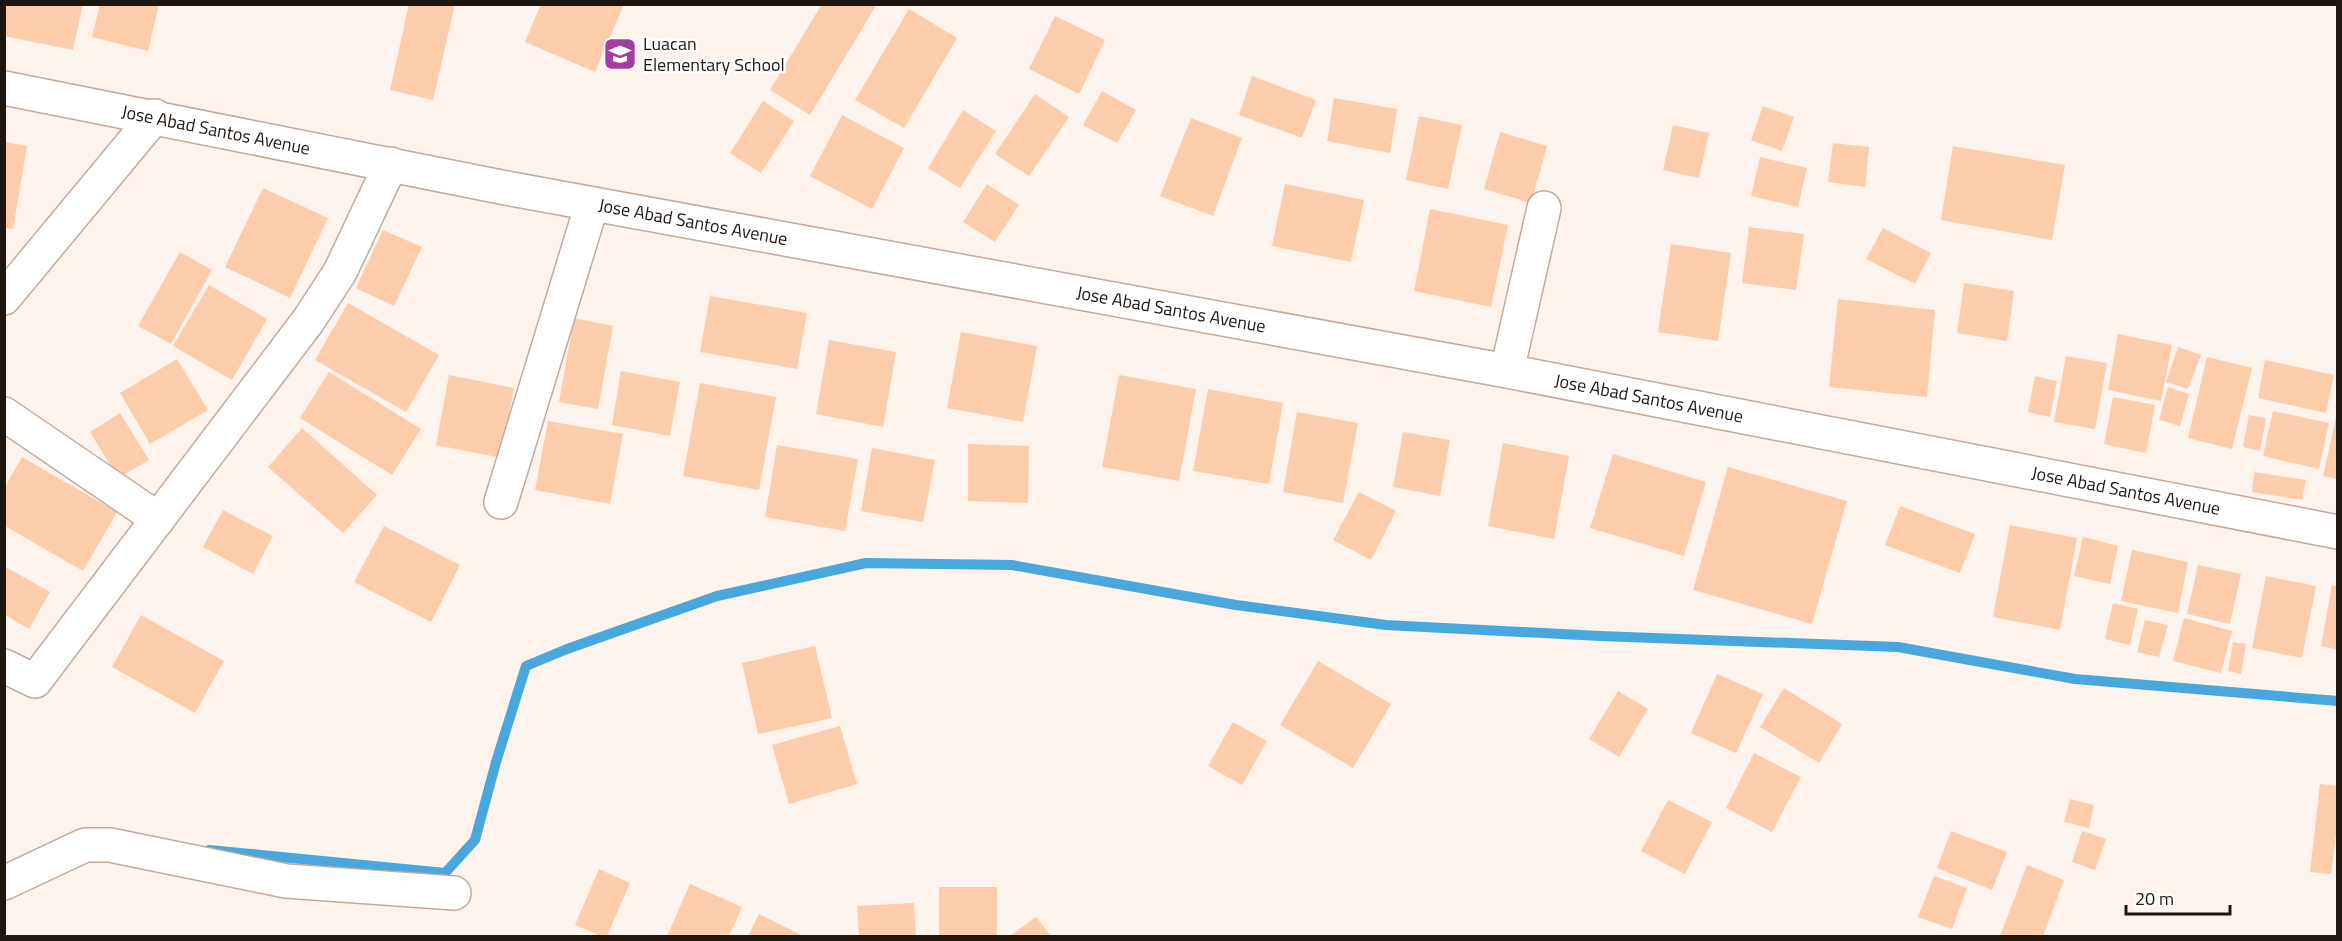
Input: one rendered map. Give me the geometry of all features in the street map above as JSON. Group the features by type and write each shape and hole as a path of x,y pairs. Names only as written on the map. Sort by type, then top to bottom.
{"main road":[{"name":"Jose Abad Santos Avenue","path":"4,88 592,204 1507,371 2337,532"},
{"path":"4,298 155,116"},
{"path":"4,666 35,681 308,321 340,272 391,164"},
{"path":"501,502 592,204"},
{"path":"1507,371 1544,208"},
{"path":"4,414 158,519"},
{"path":"4,883 85,845 110,846 286,881 454,892"}],"building":[{"path":"4,4 83,4 73,50 4,36"},
{"path":"100,4 159,4 148,51 92,37"},
{"path":"409,4 455,4 433,100 390,90"},
{"path":"541,4 624,4 595,72 525,42"},
{"path":"822,4 877,4 810,115 770,90"},
{"path":"909,9 957,38 904,128 855,100"},
{"path":"1055,16 1105,40 1079,94 1029,69"},
{"path":"1252,76 1316,100 1302,138 1239,115"},
{"path":"1102,91 1136,110 1117,143 1083,125"},
{"path":"1035,94 1069,117 1029,176 995,154"},
{"path":"1334,98 1397,109 1390,153 1327,141"},
{"path":"763,101 794,121 761,173 730,153"},
{"path":"1763,106 1794,117 1782,151 1751,140"},
{"path":"963,110 996,131 960,188 928,168"},
{"path":"842,115 904,148 872,209 810,176"},
{"path":"1419,116 1462,125 1448,189 1406,180"},
{"path":"1191,118 1242,138 1213,216 1160,196"},
{"path":"1673,125 1709,133 1699,178 1663,170"},
{"path":"1500,132 1547,146 1531,203 1484,189"},
{"path":"5,142 27,146 13,229 5,228"},
{"path":"1833,143 1869,147 1865,187 1828,182"},
{"path":"1953,146 2065,165 2052,240 1941,220"},
{"path":"1760,157 1807,168 1798,207 1751,196"},
{"path":"987,184 1019,205 995,242 963,222"},
{"path":"1285,184 1364,200 1351,262 1272,246"},
{"path":"263,188 328,218 290,298 225,267"},
{"path":"1430,209 1508,225 1491,307 1414,291"},
{"path":"1749,227 1804,234 1796,290 1742,283"},
{"path":"1883,228 1931,253 1915,284 1866,259"},
{"path":"383,230 422,247 394,306 356,288"},
{"path":"1671,244 1731,253 1718,341 1658,332"},
{"path":"180,252 212,270 171,344 138,326"},
{"path":"1964,283 2014,291 2007,341 1957,333"},
{"path":"209,285 267,319 232,380 173,346"},
{"path":"710,296 807,313 797,369 700,352"},
{"path":"1838,299 1935,310 1927,397 1829,387"},
{"path":"348,303 439,355 406,412 315,360"},
{"path":"574,318 613,326 598,409 559,402"},
{"path":"961,332 1037,346 1023,422 947,408"},
{"path":"2118,334 2172,345 2161,401 2108,390"},
{"path":"829,340 896,352 883,427 816,414"},
{"path":"2178,347 2201,355 2188,389 2166,382"},
{"path":"2066,356 2107,363 2095,429 2054,422"},
{"path":"2207,357 2252,368 2232,449 2188,438"},
{"path":"177,359 208,410 150,444 120,393"},
{"path":"2265,360 2334,375 2326,413 2258,398"},
{"path":"621,371 680,382 670,436 612,425"},
{"path":"329,372 421,429 392,475 300,418"},
{"path":"449,375 514,388 502,458 436,445"},
{"path":"1119,375 1196,389 1179,481 1102,467"},
{"path":"2035,376 2057,381 2050,417 2028,412"},
{"path":"700,383 776,397 759,490 683,476"},
{"path":"2168,387 2189,394 2180,426 2159,420"},
{"path":"1208,389 1283,403 1269,484 1193,471"},
{"path":"2113,397 2155,405 2146,453 2104,444"},
{"path":"2273,411 2329,423 2319,469 2263,456"},
{"path":"1297,412 1358,423 1343,503 1283,492"},
{"path":"120,413 149,460 118,478 90,432"},
{"path":"2338,413 2338,479 2323,476"},
{"path":"2249,415 2266,418 2260,451 2243,447"},
{"path":"548,421 623,434 610,504 535,490"},
{"path":"302,428 377,495 343,533 268,467"},
{"path":"1403,432 1450,440 1440,496 1393,487"},
{"path":"1503,443 1569,456 1554,539 1488,526"},
{"path":"968,444 1029,446 1028,503 968,501"},
{"path":"777,445 858,459 845,531 765,517"},
{"path":"872,448 935,460 923,522 861,511"},
{"path":"1613,454 1706,482 1684,556 1590,528"},
{"path":"22,457 117,512 83,571 5,526 5,487"},
{"path":"1728,467 1847,501 1812,624 1693,590"},
{"path":"2254,472 2306,480 2302,500 2252,492"},
{"path":"1359,492 1396,511 1371,560 1333,540"},
{"path":"1900,506 1975,534 1960,573 1885,545"},
{"path":"223,510 273,536 253,574 203,547"},
{"path":"2010,525 2077,538 2060,630 1993,617"},
{"path":"384,526 460,565 431,622 354,582"},
{"path":"2083,537 2118,546 2110,584 2074,576"},
{"path":"2132,550 2188,562 2178,613 2121,601"},
{"path":"2198,565 2241,574 2230,624 2187,614"},
{"path":"4,566 50,592 29,629 4,614"},
{"path":"2266,576 2316,586 2302,658 2252,648"},
{"path":"2332,585 2338,587 2338,650 2321,646"},
{"path":"2113,603 2138,609 2130,645 2105,639"},
{"path":"141,615 224,661 195,713 112,667"},
{"path":"2184,618 2232,631 2221,673 2173,661"},
{"path":"2145,620 2168,625 2159,657 2137,652"},
{"path":"2233,642 2246,644 2241,674 2228,671"},
{"path":"815,646 832,718 758,734 742,663"},
{"path":"1318,661 1391,704 1353,768 1280,725"},
{"path":"1717,674 1763,694 1736,753 1691,733"},
{"path":"1784,688 1842,724 1819,763 1760,727"},
{"path":"1618,691 1648,709 1619,757 1589,739"},
{"path":"1233,722 1267,741 1242,785 1208,766"},
{"path":"840,726 857,784 789,804 772,745"},
{"path":"1754,753 1801,777 1772,832 1726,808"},
{"path":"2320,784 2338,786 2338,819 2331,874 2310,872"},
{"path":"2070,799 2094,805 2089,828 2064,822"},
{"path":"1668,800 1712,822 1685,874 1641,851"},
{"path":"1951,831 2007,852 1992,890 1937,868"},
{"path":"2082,831 2106,839 2095,870 2072,862"},
{"path":"2027,865 2064,880 2043,936 2000,936"},
{"path":"599,869 630,883 607,936 601,936 575,925"},
{"path":"1934,876 1967,888 1952,929 1918,917"},
{"path":"690,884 742,907 729,936 667,936"},
{"path":"939,887 997,887 997,936 939,936"},
{"path":"914,903 916,936 859,936 857,906"},
{"path":"759,914 803,936 748,936"},
{"path":"1036,917 1051,936 1010,936"}],"waterway":[{"path":"209,850 445,873 475,840 526,666 567,649 717,596 866,563 1012,565 1236,605 1386,625 1600,636 1898,647 2075,679 2338,701"}],"place":[{"name":"Luacan Elementary School","path":"620,54"}]}
